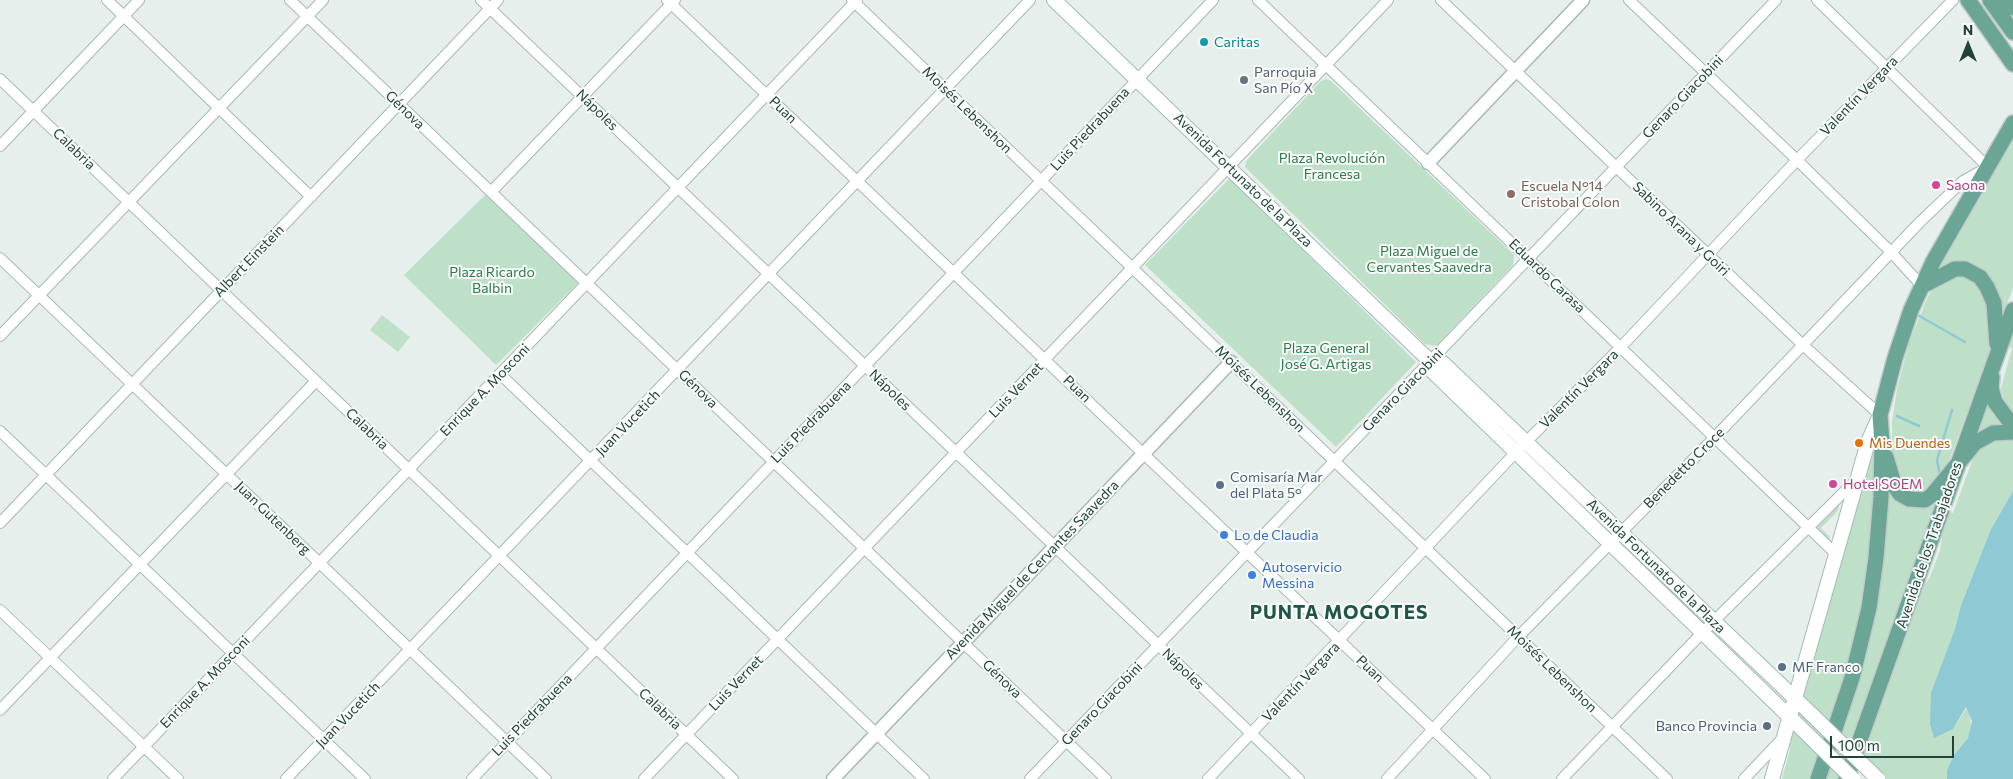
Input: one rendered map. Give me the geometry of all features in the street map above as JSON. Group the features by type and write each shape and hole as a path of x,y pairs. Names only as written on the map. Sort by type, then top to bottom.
{"main road":[{"name":"Avenida Fortunato de la Plaza","path":"1054,0 1430,361 1433,372 1853,779"},
{"path":"1968,0 2013,64"},
{"path":"1990,0 2013,32"},
{"path":"2002,0 2013,8"},
{"path":"1772,779 1857,478 1868,442 1880,414 1901,337 1933,262 2013,123"},
{"path":"1922,286 1955,269 1965,269 1980,277 1990,292 1995,309 1997,353"},
{"name":"Avenida de los Trabajadores","path":"1846,779 2013,310"},
{"name":"Avenida Fortunato de la Plaza","path":"1430,361 1443,363 1878,779"},
{"path":"1992,368 1991,388 1995,402 2013,426"},
{"path":"1818,779 1852,678 1869,608 1878,531 1882,444 1880,414"},
{"path":"1882,444 1895,487 1900,494 1909,499 1920,500 1929,498 1975,443 1987,435 2013,432"}],"street":[{"path":"107,0 311,197"},
{"path":"0,146 139,0"},
{"name":"Génova","path":"290,0 1106,779"},
{"path":"0,336 323,0"},
{"name":"Nápoles","path":"481,0 1299,779"},
{"name":"Albert Einstein","path":"0,522 498,0"},
{"name":"Juan Vucetich","path":"286,779 770,275 1030,0"},
{"name":"Luis Piedrabuena","path":"472,779 1213,0"},
{"name":"Eduardo Carasa","path":"1258,0 1836,554"},
{"name":"Luis Vernet","path":"644,779 1388,0"},
{"name":"Sabino Arana y Goiri","path":"1441,0 1802,345 1880,414"},
{"path":"1428,163 1582,0"},
{"path":"1629,0 1797,160 1891,252 1922,286"},
{"name":"Genaro Giacobini","path":"1030,779 1776,0"},
{"path":"1817,0 1988,168"},
{"name":"Valentín Vergara","path":"1208,779 1341,640 1516,452 1621,347 1797,160 1953,0"},
{"path":"491,192 583,97 671,1"},
{"name":"Puan","path":"671,1 858,182 1486,779"},
{"name":"Moisés Lebenshon","path":"855,1 1667,779"},
{"name":"Enrique A. Mosconi","path":"113,779 855,1"},
{"name":"Calabria","path":"0,79 733,779"},
{"name":"Benedetto Croce","path":"1387,779 1518,636 1715,437 1891,252 1963,181 1988,168"},
{"name":"Juan Gutenberg","path":"0,258 546,779"},
{"name":"Avenida Miguel de Cervantes Saavedra","path":"833,779 1231,362"},
{"path":"500,374 924,779"},
{"path":"0,710 316,380"},
{"path":"0,431 365,779"},
{"path":"1562,779 1703,632 1857,478"},
{"path":"0,610 178,779"},
{"path":"1744,779 1783,738"}],"green space":[{"path":"1326,79 1331,81 1514,255 1513,265 1436,346 1425,344 1245,167 1247,160 1321,81"},
{"path":"2013,139 2013,288 2000,322 1982,273 1934,277"},
{"name":"Plaza General José G. Artigas","path":"1230,178 1416,362 1336,447 1145,265"},
{"name":"Plaza Ricardo Balbin","path":"487,193 578,283 496,365 404,275"},
{"path":"1954,272 1984,285 1993,343 1944,474 1929,495 1904,493 1892,456 1892,422 1897,389 1909,343 1928,296 1936,285"},
{"path":"382,315 410,337 398,352 370,330"},
{"path":"2013,332 2013,415 2004,402 2001,388 2012,348 2009,347"},
{"path":"1988,402 2007,425 1978,434 1977,432"},
{"path":"1876,430 1873,525 1863,604 1852,653 1811,779 1782,779 1790,749 1788,743 1792,730 1798,731 1797,734 1805,741 1796,717"},
{"path":"1997,440 2013,440 2013,491 1991,529 1961,605 1955,629 1953,729 1967,707 1971,727 1968,738 1954,755 1947,770 1947,779 1885,779 1863,755 1867,739 1918,594 1930,577 1940,550 1945,518 1950,512 1953,513 1974,456 1986,444"},
{"path":"1888,481 1893,491 1940,494 1839,779 1825,779"},
{"path":"1840,503 1837,512 1821,528 1830,537 1829,541 1817,527"}],"water":[{"path":"2013,491 2013,779 1947,779 1947,770 1954,755 1968,738 1972,721 1966,707 1953,729 1934,738 1930,724 1931,693 1955,629 1961,605 1991,529"}],"waterway":[{"path":"1916,314 1965,342"},
{"path":"1940,476 1937,460 1952,410"},
{"path":"1897,416 1919,426"}],"place":[{"name":"Caritas","path":"1204,42"},
{"name":"Parroquia San Pío X","path":"1244,80"},
{"name":"Saona","path":"1936,185"},
{"name":"Escuela N°14 Cristobal Colon","path":"1511,194"},
{"name":"Mis Duendes","path":"1859,443"},
{"name":"Hotel SOEM","path":"1833,484"},
{"name":"Comisaría Mar del Plata 5°","path":"1220,485"},
{"name":"Lo de Claudia","path":"1224,535"},
{"name":"Autoservicio Messina","path":"1252,575"},
{"name":"MF Franco","path":"1782,667"},
{"name":"Banco Provincia","path":"1767,726"}],"district":[{"name":"PUNTA MOGOTES","path":"1339,613"}],"park label":[{"name":"Plaza Revolución Francesa","path":"1332,166"},
{"name":"Plaza Miguel de Cervantes Saavedra","path":"1429,260"}]}
